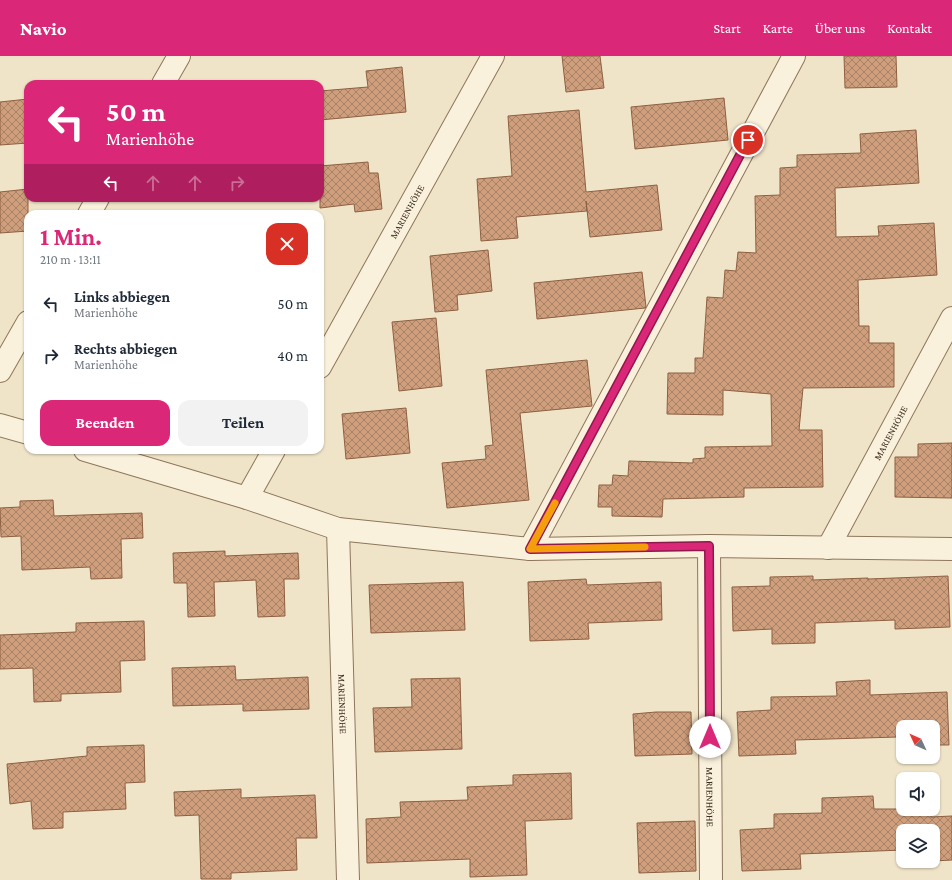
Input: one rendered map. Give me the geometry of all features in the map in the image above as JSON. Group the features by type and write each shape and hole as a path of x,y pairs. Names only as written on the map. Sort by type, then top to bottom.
{"street":[{"path":"165,80 179,56"},
{"name":"MARIENHÖHE","path":"324,360 493,56"},
{"path":"530,549 794,56"},
{"name":"MARIENHÖHE","path":"828,548 952,318"},
{"path":"0,371 24,329"},
{"path":"0,425 24,432"},
{"path":"98,454 247,498 338,529 530,549 709,546 952,549"},
{"path":"247,498 272,454"},
{"name":"MARIENHÖHE","path":"338,529 348,880"},
{"name":"MARIENHÖHE","path":"709,546 711,880"}],"building":[{"path":"562,56 600,56 604,88 566,92"},
{"path":"844,56 896,56 897,87 845,88"},
{"path":"402,67 406,112 324,120 324,91 368,87 366,71"},
{"path":"724,98 728,140 635,149 631,107"},
{"path":"24,99 24,143 0,145 0,102"},
{"path":"579,110 586,192 657,185 662,230 590,237 586,201 587,211 516,217 518,238 481,241 477,179 512,176 508,116"},
{"path":"916,130 919,183 835,188 836,237 879,236 878,226 934,223 937,275 858,280 859,326 869,326 869,343 894,343 894,387 803,388 799,430 822,430 823,487 744,488 744,497 663,499 662,517 612,516 612,507 598,507 599,485 612,485 613,475 628,476 629,461 693,463 693,459 705,458 705,447 772,446 771,394 723,390 723,415 667,414 668,373 695,373 695,358 703,358 707,297 723,298 725,270 736,271 738,252 756,253 755,196 780,195 780,168 797,167 797,155 861,153 860,134"},
{"path":"368,162 369,173 378,173 382,209 355,212 354,204 320,208 320,202 324,202 324,166"},
{"path":"24,189 24,202 28,202 28,210 24,210 24,231 0,233 0,192"},
{"path":"488,250 492,291 457,295 458,310 435,312 430,256"},
{"path":"642,272 645,308 537,319 534,283"},
{"path":"436,318 442,386 399,391 392,322"},
{"path":"587,360 592,406 520,413 529,500 447,508 442,463 486,459 485,446 493,445 486,370"},
{"path":"406,408 410,453 346,459 342,414"},
{"path":"952,443 952,498 895,497 895,457 918,457 918,444"},
{"path":"53,500 54,516 142,513 143,538 121,539 122,578 91,579 90,567 22,570 21,536 1,537 0,508 20,507 20,501"},
{"path":"225,551 225,556 298,553 299,579 284,579 285,616 258,617 256,580 214,582 215,616 188,617 187,583 174,583 173,553"},
{"path":"813,576 813,580 948,576 950,627 895,629 895,620 815,623 815,643 772,644 772,629 733,631 732,587 770,586 770,577"},
{"path":"586,579 587,585 661,582 662,620 588,623 589,639 530,641 528,582"},
{"path":"463,582 465,630 371,633 369,585"},
{"path":"144,621 145,660 120,661 121,692 61,694 61,701 34,702 33,668 0,669 0,635 76,632 76,623"},
{"path":"235,666 236,680 308,677 309,709 243,711 243,704 173,706 172,668"},
{"path":"460,678 462,749 375,752 373,708 412,707 411,679"},
{"path":"870,680 870,695 947,692 949,745 940,745 940,720 896,720 896,737 795,740 796,754 739,756 737,712 771,710 771,697 837,696 836,682"},
{"path":"656,712 691,712 692,754 635,756 633,714"},
{"path":"144,745 145,782 125,783 126,809 63,812 63,828 33,829 31,801 10,804 7,764 87,756 87,747"},
{"path":"571,773 572,819 525,821 527,875 470,877 470,859 367,863 366,819 401,817 400,802 468,800 467,787 513,785 513,775"},
{"path":"241,789 241,798 315,795 317,838 296,838 297,870 231,873 231,879 201,879 199,815 175,816 174,792"},
{"path":"873,796 874,809 896,809 896,816 952,816 952,860 940,861 940,824 896,824 896,850 800,854 801,869 742,871 740,830 774,828 774,814 822,813 822,798"},
{"path":"695,821 696,871 639,873 637,823"}],"slow traffic":[{"path":"555,503 530,549 645,547"}],"route":[{"path":"710,737 709,546 530,549 748,140"}]}
